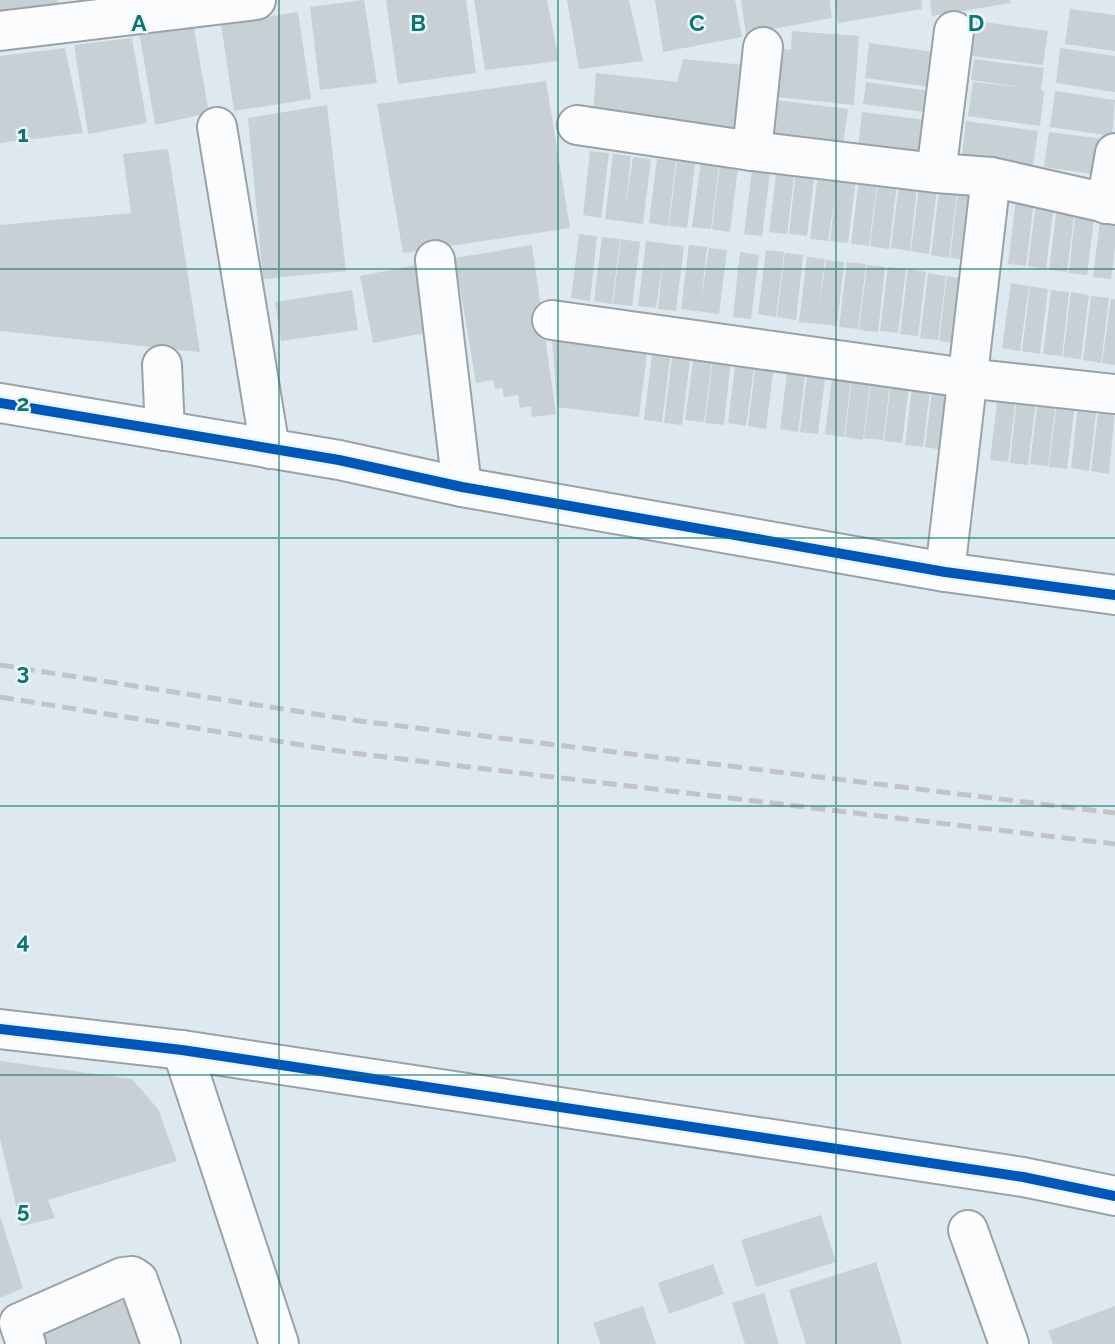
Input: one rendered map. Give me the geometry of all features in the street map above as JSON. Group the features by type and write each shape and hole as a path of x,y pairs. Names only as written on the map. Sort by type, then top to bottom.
{"street":[{"path":"0,31 163,6 257,0"},
{"path":"936,173 954,31"},
{"path":"752,151 763,47"},
{"path":"578,125 752,151 991,177 1110,204 1115,153"},
{"path":"217,127 270,449"},
{"path":"945,572 991,177"},
{"path":"435,260 461,487"},
{"path":"552,320 966,378 1115,394"},
{"path":"162,365 165,431"},
{"path":"0,403 339,460 461,487 945,572 1115,595"},
{"path":"0,1029 183,1050 1023,1177 1115,1196"},
{"path":"183,1050 279,1344"},
{"path":"968,1230 1009,1344"},
{"path":"26,1344 19,1323 123,1277 132,1276 138,1280 160,1344"}],"building":[{"path":"0,0 58,0 58,4 0,11"},
{"path":"364,0 377,83 320,90 310,7"},
{"path":"386,0 466,0 476,73 398,84"},
{"path":"474,0 547,0 559,61 485,70"},
{"path":"567,0 629,0 643,61 579,69"},
{"path":"655,0 735,0 742,37 663,52"},
{"path":"741,0 830,0 832,18 746,34"},
{"path":"835,0 921,0 922,9 838,23"},
{"path":"930,0 1010,0 1011,3 932,16"},
{"path":"1070,9 1115,15 1115,51 1065,44"},
{"path":"298,12 311,99 234,111 221,24"},
{"path":"976,21 1048,31 1043,65 972,56"},
{"path":"193,23 209,113 155,125 139,31"},
{"path":"792,31 859,36 854,105 767,96 772,47 791,50"},
{"path":"132,38 147,123 88,134 74,45"},
{"path":"869,43 941,53 937,88 865,78"},
{"path":"65,48 83,133 0,143 0,56"},
{"path":"1060,48 1115,56 1115,92 1056,83"},
{"path":"683,59 745,65 741,132 593,113 596,73 677,82"},
{"path":"974,59 1044,68 1040,126 968,116 973,82 1026,88 971,80"},
{"path":"546,81 570,228 403,253 377,104"},
{"path":"866,82 936,92 933,113 863,104"},
{"path":"1055,91 1115,100 1112,136 1050,127"},
{"path":"776,100 848,109 843,145 772,135"},
{"path":"327,105 346,271 263,279 248,118"},
{"path":"862,112 934,121 929,156 858,147"},
{"path":"966,121 1038,131 1033,166 962,156"},
{"path":"1049,132 1111,140 1106,176 1044,167"},
{"path":"168,149 200,352 0,331 0,225 131,213 123,154"},
{"path":"590,151 609,153 601,218 583,215"},
{"path":"613,154 631,156 625,210 633,157 651,159 643,224 605,219"},
{"path":"657,159 676,161 668,226 649,223"},
{"path":"677,161 695,164 687,228 669,226"},
{"path":"701,162 719,165 711,229 692,227"},
{"path":"720,165 738,167 730,232 712,229"},
{"path":"777,167 795,169 787,234 769,232"},
{"path":"752,170 770,172 762,236 744,234"},
{"path":"796,170 815,172 807,236 789,234"},
{"path":"818,174 856,179 848,243 830,241 835,197 828,241 810,239"},
{"path":"859,179 877,182 869,246 851,244"},
{"path":"878,182 897,184 889,249 870,246"},
{"path":"899,184 917,186 910,251 891,248"},
{"path":"919,187 937,189 929,254 911,251"},
{"path":"939,191 957,193 949,258 931,255"},
{"path":"958,193 976,196 969,260 950,258"},
{"path":"1016,199 1034,201 1026,266 1008,264"},
{"path":"1036,202 1054,204 1046,269 1028,266"},
{"path":"1057,206 1075,208 1067,272 1049,270"},
{"path":"1076,208 1095,211 1087,275 1069,273"},
{"path":"1101,212 1115,214 1111,279 1093,277"},
{"path":"579,234 597,236 590,301 571,298"},
{"path":"602,237 620,239 612,304 594,301"},
{"path":"621,239 640,242 632,306 613,304"},
{"path":"646,241 684,246 676,311 658,309 664,255 656,308 638,306"},
{"path":"532,245 556,414 532,417 531,406 520,408 518,395 504,397 502,388 495,389 493,380 476,383 455,258"},
{"path":"689,245 707,247 701,301 709,248 727,250 719,314 681,309"},
{"path":"766,250 784,252 776,317 758,314"},
{"path":"740,252 759,255 751,319 733,317"},
{"path":"785,253 803,255 796,320 777,317"},
{"path":"807,257 825,259 818,313 826,260 844,262 837,326 799,322"},
{"path":"847,262 866,264 858,329 839,327"},
{"path":"416,265 430,332 373,343 360,276"},
{"path":"867,265 885,267 878,332 859,330"},
{"path":"888,267 906,269 898,333 880,331"},
{"path":"908,269 926,272 918,336 900,334"},
{"path":"928,273 946,276 938,340 920,338"},
{"path":"947,276 965,279 957,343 939,341"},
{"path":"1011,283 1029,286 1020,351 1002,348"},
{"path":"1030,286 1048,289 1040,354 1022,351"},
{"path":"352,290 358,330 281,341 275,302"},
{"path":"1051,290 1069,292 1062,356 1043,354"},
{"path":"1071,292 1089,295 1081,359 1063,357"},
{"path":"1091,296 1109,298 1101,363 1083,360"},
{"path":"1111,299 1115,299 1115,365 1102,363"},
{"path":"552,335 647,353 639,417 557,407"},
{"path":"652,355 670,358 662,422 644,420"},
{"path":"694,355 712,358 704,422 685,420"},
{"path":"672,358 690,360 682,425 664,423"},
{"path":"713,358 731,360 724,425 705,423"},
{"path":"736,358 755,361 746,426 728,423"},
{"path":"756,361 774,364 766,429 748,426"},
{"path":"788,365 806,367 798,432 780,429"},
{"path":"808,368 826,370 818,434 800,432"},
{"path":"833,370 852,372 844,437 825,434"},
{"path":"853,372 871,375 863,440 845,437"},
{"path":"872,373 891,376 883,440 864,438"},
{"path":"892,376 910,378 902,443 884,441"},
{"path":"913,380 931,382 923,447 905,445"},
{"path":"933,383 951,385 943,450 925,447"},
{"path":"998,396 1016,398 1008,462 990,460"},
{"path":"1017,398 1036,400 1028,465 1010,463"},
{"path":"1038,399 1056,401 1048,466 1030,464"},
{"path":"1057,402 1075,404 1067,469 1049,467"},
{"path":"1078,404 1097,406 1089,471 1071,468"},
{"path":"1099,406 1115,409 1109,474 1091,471"},
{"path":"0,1061 132,1079 158,1109 177,1161 48,1200 55,1218 21,1226 0,1139"},
{"path":"821,1215 836,1262 756,1287 741,1240"},
{"path":"0,1216 23,1288 0,1298"},
{"path":"876,1262 902,1344 806,1344 789,1290"},
{"path":"713,1264 724,1294 669,1314 658,1283"},
{"path":"764,1293 779,1344 745,1344 732,1303"},
{"path":"141,1295 157,1344 34,1344 30,1332"},
{"path":"643,1306 656,1344 601,1344 593,1323"},
{"path":"1115,1306 1115,1344 1053,1344 1048,1331"}],"railway":[{"path":"0,665 360,721 1115,813"},
{"path":"0,697 352,753 1115,844"}],"cycle path":[{"path":"0,403 339,460 462,487 945,572 1115,595"},
{"path":"0,1029 182,1050 1023,1177 1115,1196"}]}
